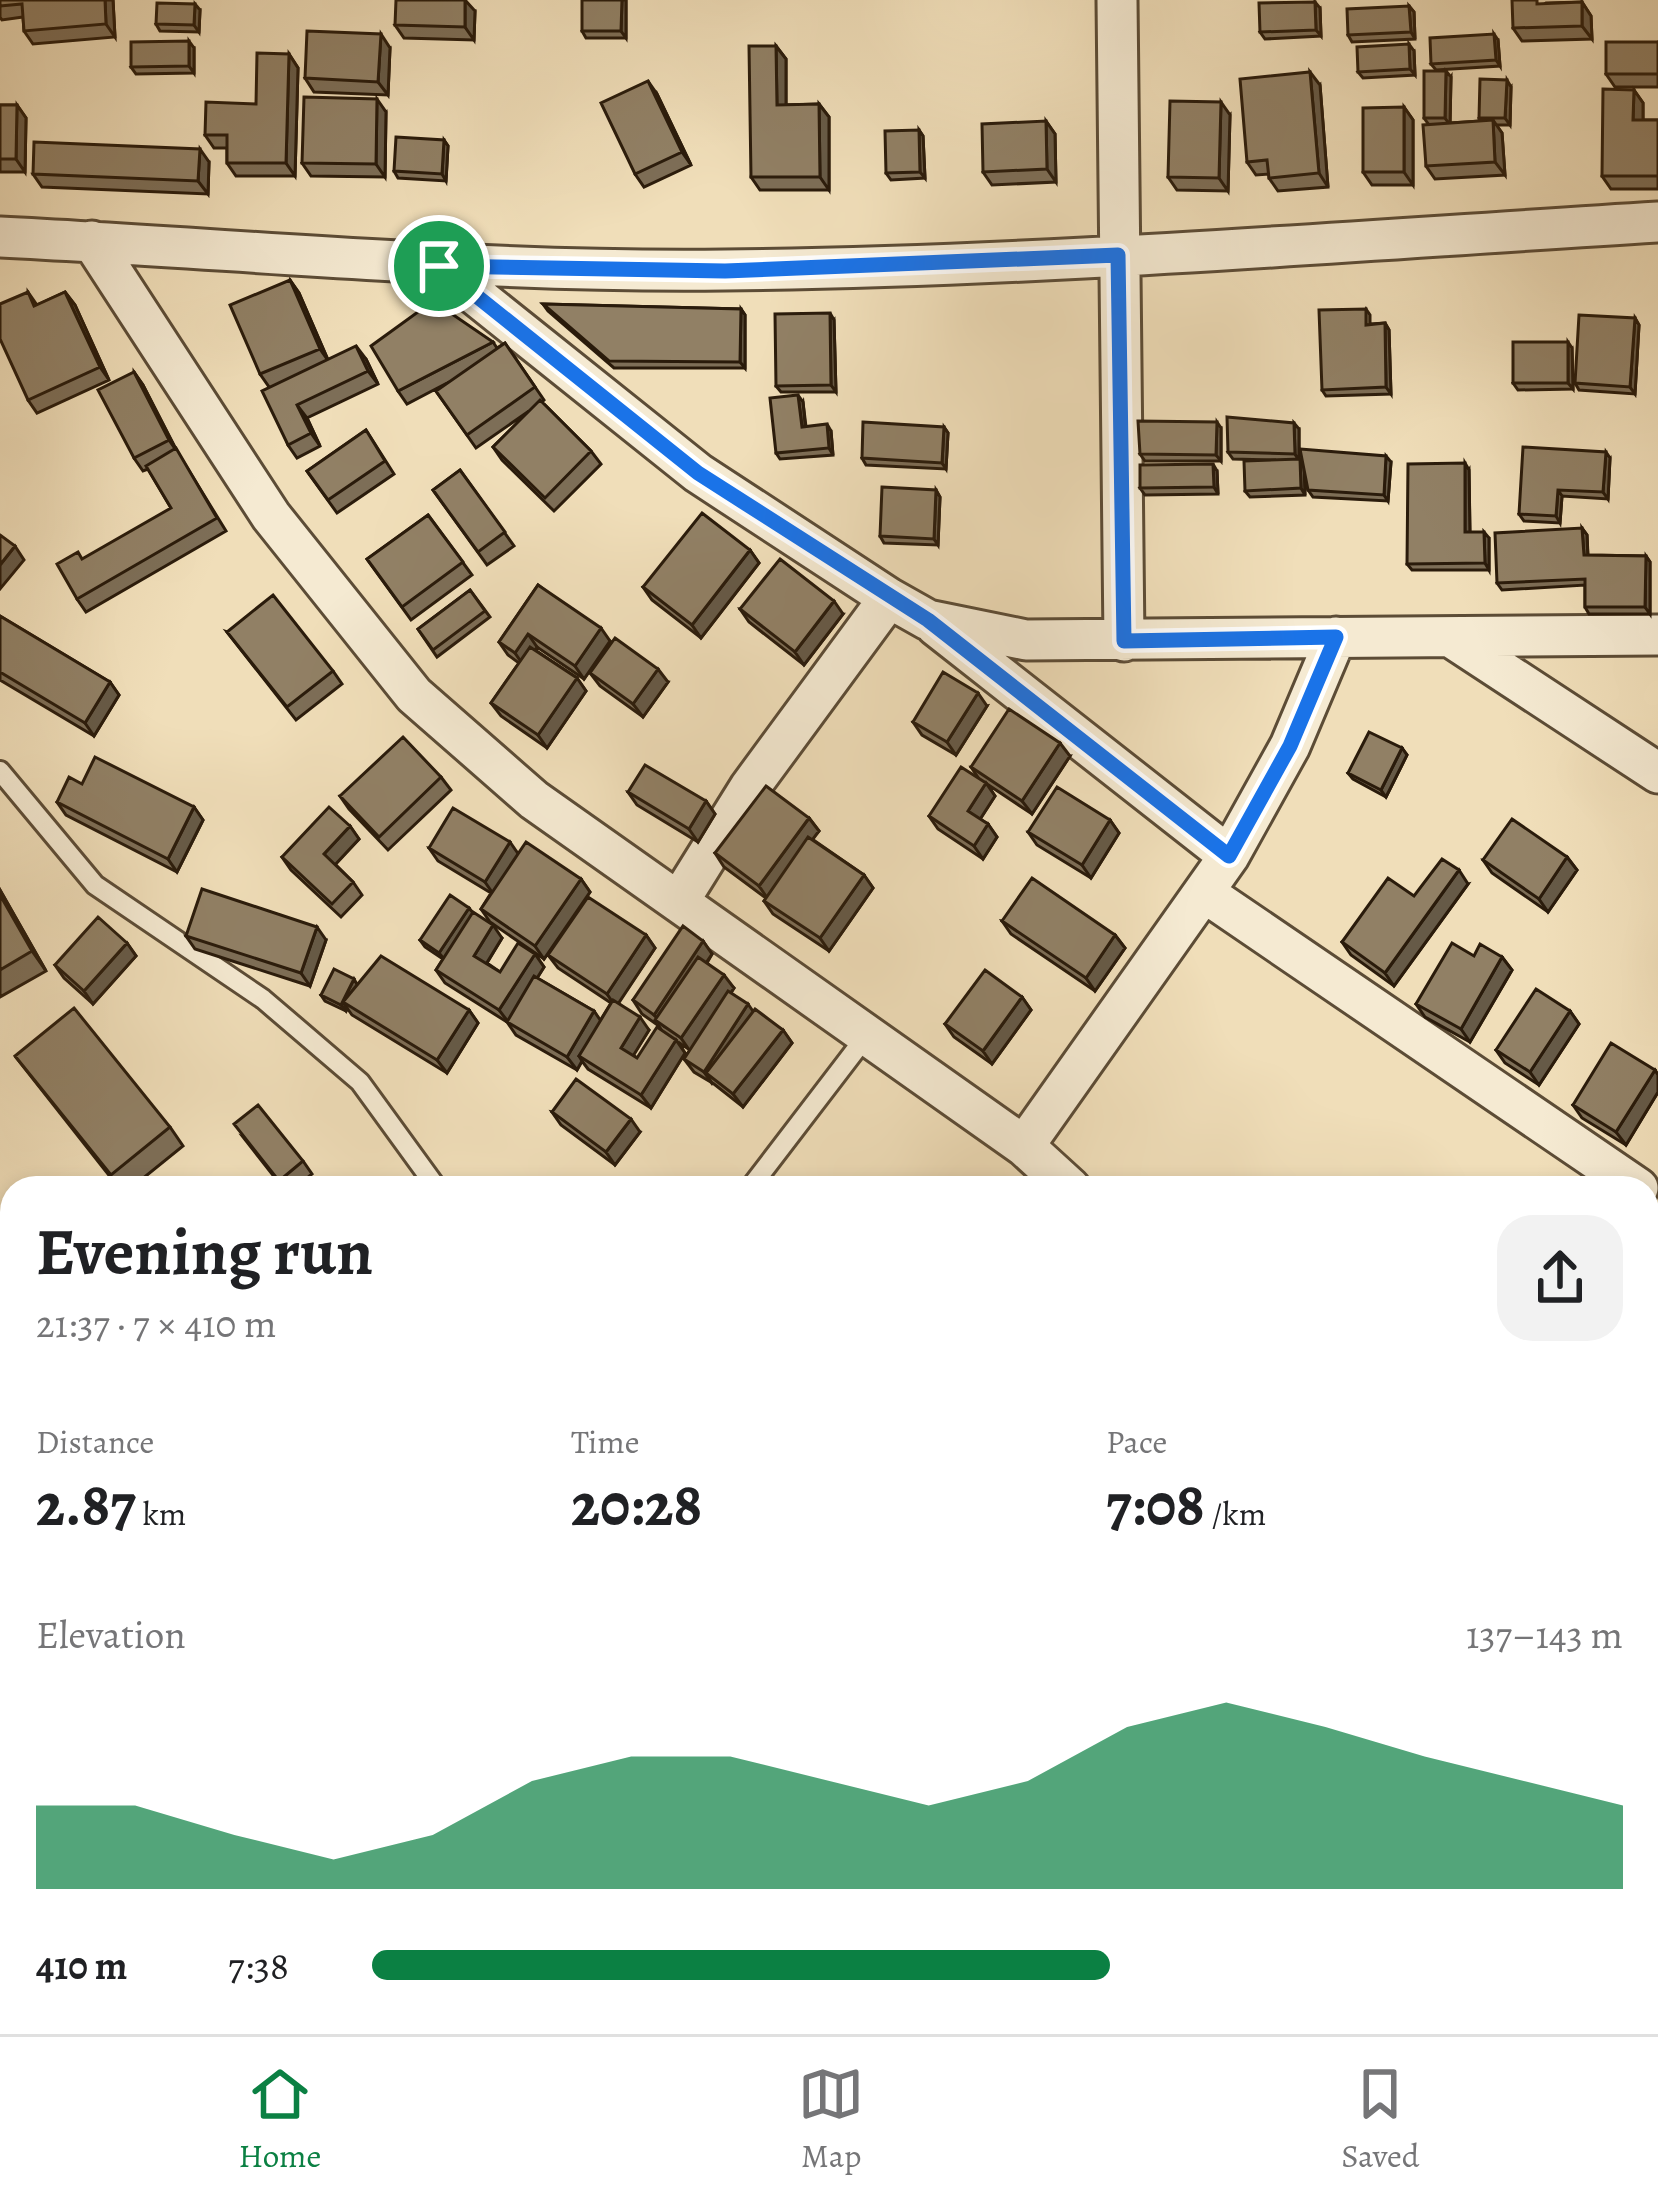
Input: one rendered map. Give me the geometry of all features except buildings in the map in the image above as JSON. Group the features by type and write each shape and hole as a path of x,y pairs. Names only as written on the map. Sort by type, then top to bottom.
{"street":[{"path":"1117,0 1124,641"},
{"path":"0,237 439,266 725,271 1118,255 1658,223"},
{"path":"92,242 271,516 413,694 534,800 1024,1146 1057,1176"},
{"path":"439,266 698,473 928,620 1229,856"},
{"path":"679,902 750,787 889,598"},
{"path":"928,620 1026,640 1658,634"},
{"path":"1024,1146 1229,856 1290,746 1336,637"},
{"path":"1452,638 1658,773"},
{"path":"1205,892 1620,1176"}],"lane":[{"path":"0,772 95,885 263,998 360,1082 428,1176"},
{"path":"760,1176 867,1035"}],"route":[{"path":"1118,255 1124,641 1336,637 1290,746 1229,856 928,620 698,473 439,266 725,271 1118,255"}]}
